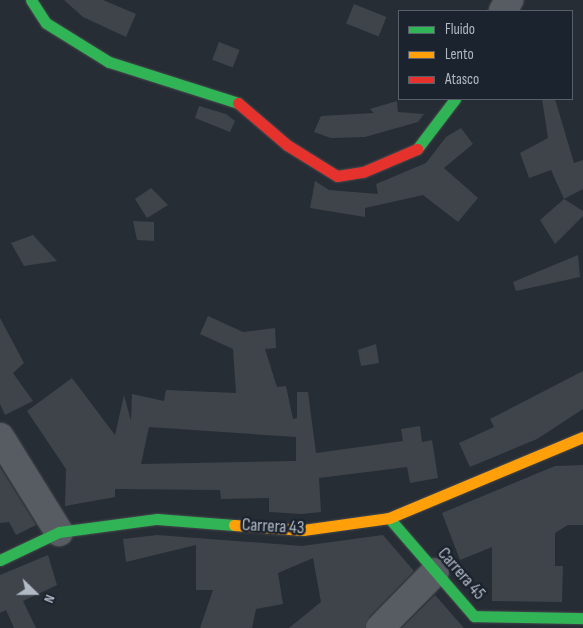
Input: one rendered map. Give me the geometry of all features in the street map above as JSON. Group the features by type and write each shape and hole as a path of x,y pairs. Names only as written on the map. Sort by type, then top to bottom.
{"street":[{"path":"30,0 46,23 109,62 234,100 287,145 336,176 363,172 416,151 454,100"},
{"path":"0,437 59,532"},
{"name":"Carrera 43","path":"0,560 59,532 157,519 303,530 389,518 577,444"},
{"name":"Carrera 45","path":"389,518 474,616 583,618"},
{"path":"380,628 435,572"}],"building":[{"path":"64,0 103,0 136,14 126,37 83,17"},
{"path":"354,4 386,17 379,37 346,23"},
{"path":"219,42 240,50 233,68 212,60"},
{"path":"542,100 555,100 574,163 583,160 583,189 564,199 551,170 529,178 520,153 548,138"},
{"path":"397,101 398,112 424,114 418,122 365,137 331,138 314,132 321,116 374,113 370,109"},
{"path":"199,106 226,114 235,121 230,132 195,118"},
{"path":"461,128 473,144 444,168 478,198 458,222 423,195 365,208 365,217 310,208 315,181 329,190 378,194 376,184 426,163 446,137"},
{"path":"151,188 168,205 147,218 135,199"},
{"path":"564,199 583,211 583,216 555,244 540,220"},
{"path":"133,221 154,222 154,241 137,240"},
{"path":"33,235 57,261 24,266 11,243"},
{"path":"578,255 580,277 516,291 513,282"},
{"path":"208,316 243,332 275,328 276,348 265,349 277,387 286,386 293,419 297,418 297,392 308,392 316,453 403,441 401,429 420,426 422,442 432,440 438,478 410,483 407,467 319,478 321,512 302,514 269,512 269,498 221,499 220,490 115,489 115,497 65,506 66,469 27,411 72,378 115,435 124,395 131,421 132,394 164,401 166,390 236,393 233,349 200,334","holes":["149,427 296,437 296,461 141,464"]},
{"path":"0,318 24,363 13,373 33,401 5,415 0,404"},
{"path":"376,344 379,363 361,366 358,350"},
{"path":"583,371 583,409 537,439 470,467 459,443 494,427 490,419"},
{"path":"583,465 583,525 568,525 555,533 555,566 563,566 562,602 492,601 492,547 460,560 442,513 555,466"},
{"path":"0,467 36,525 16,535 9,522 0,523"},
{"path":"157,535 302,546 383,535 414,571 369,617 365,628 289,628 321,602 313,558 278,573 283,604 256,609 252,628 200,628 213,590 196,590 196,545 126,562 123,539"},
{"path":"48,555 57,585 23,601 36,628 14,628 6,610 0,613 0,575"},
{"path":"435,595 464,628 402,628"}],"traffic: fast":[{"path":"31,0 46,23 109,62 238,103"},
{"path":"417,149 454,100"},
{"path":"389,518 474,616 583,618"},
{"path":"0,560 59,532 157,519 234,525"}],"traffic: slow":[{"path":"234,525 303,530 389,518 583,437"}],"traffic: jam":[{"path":"238,103 287,145 337,176 363,172 417,149"}]}
